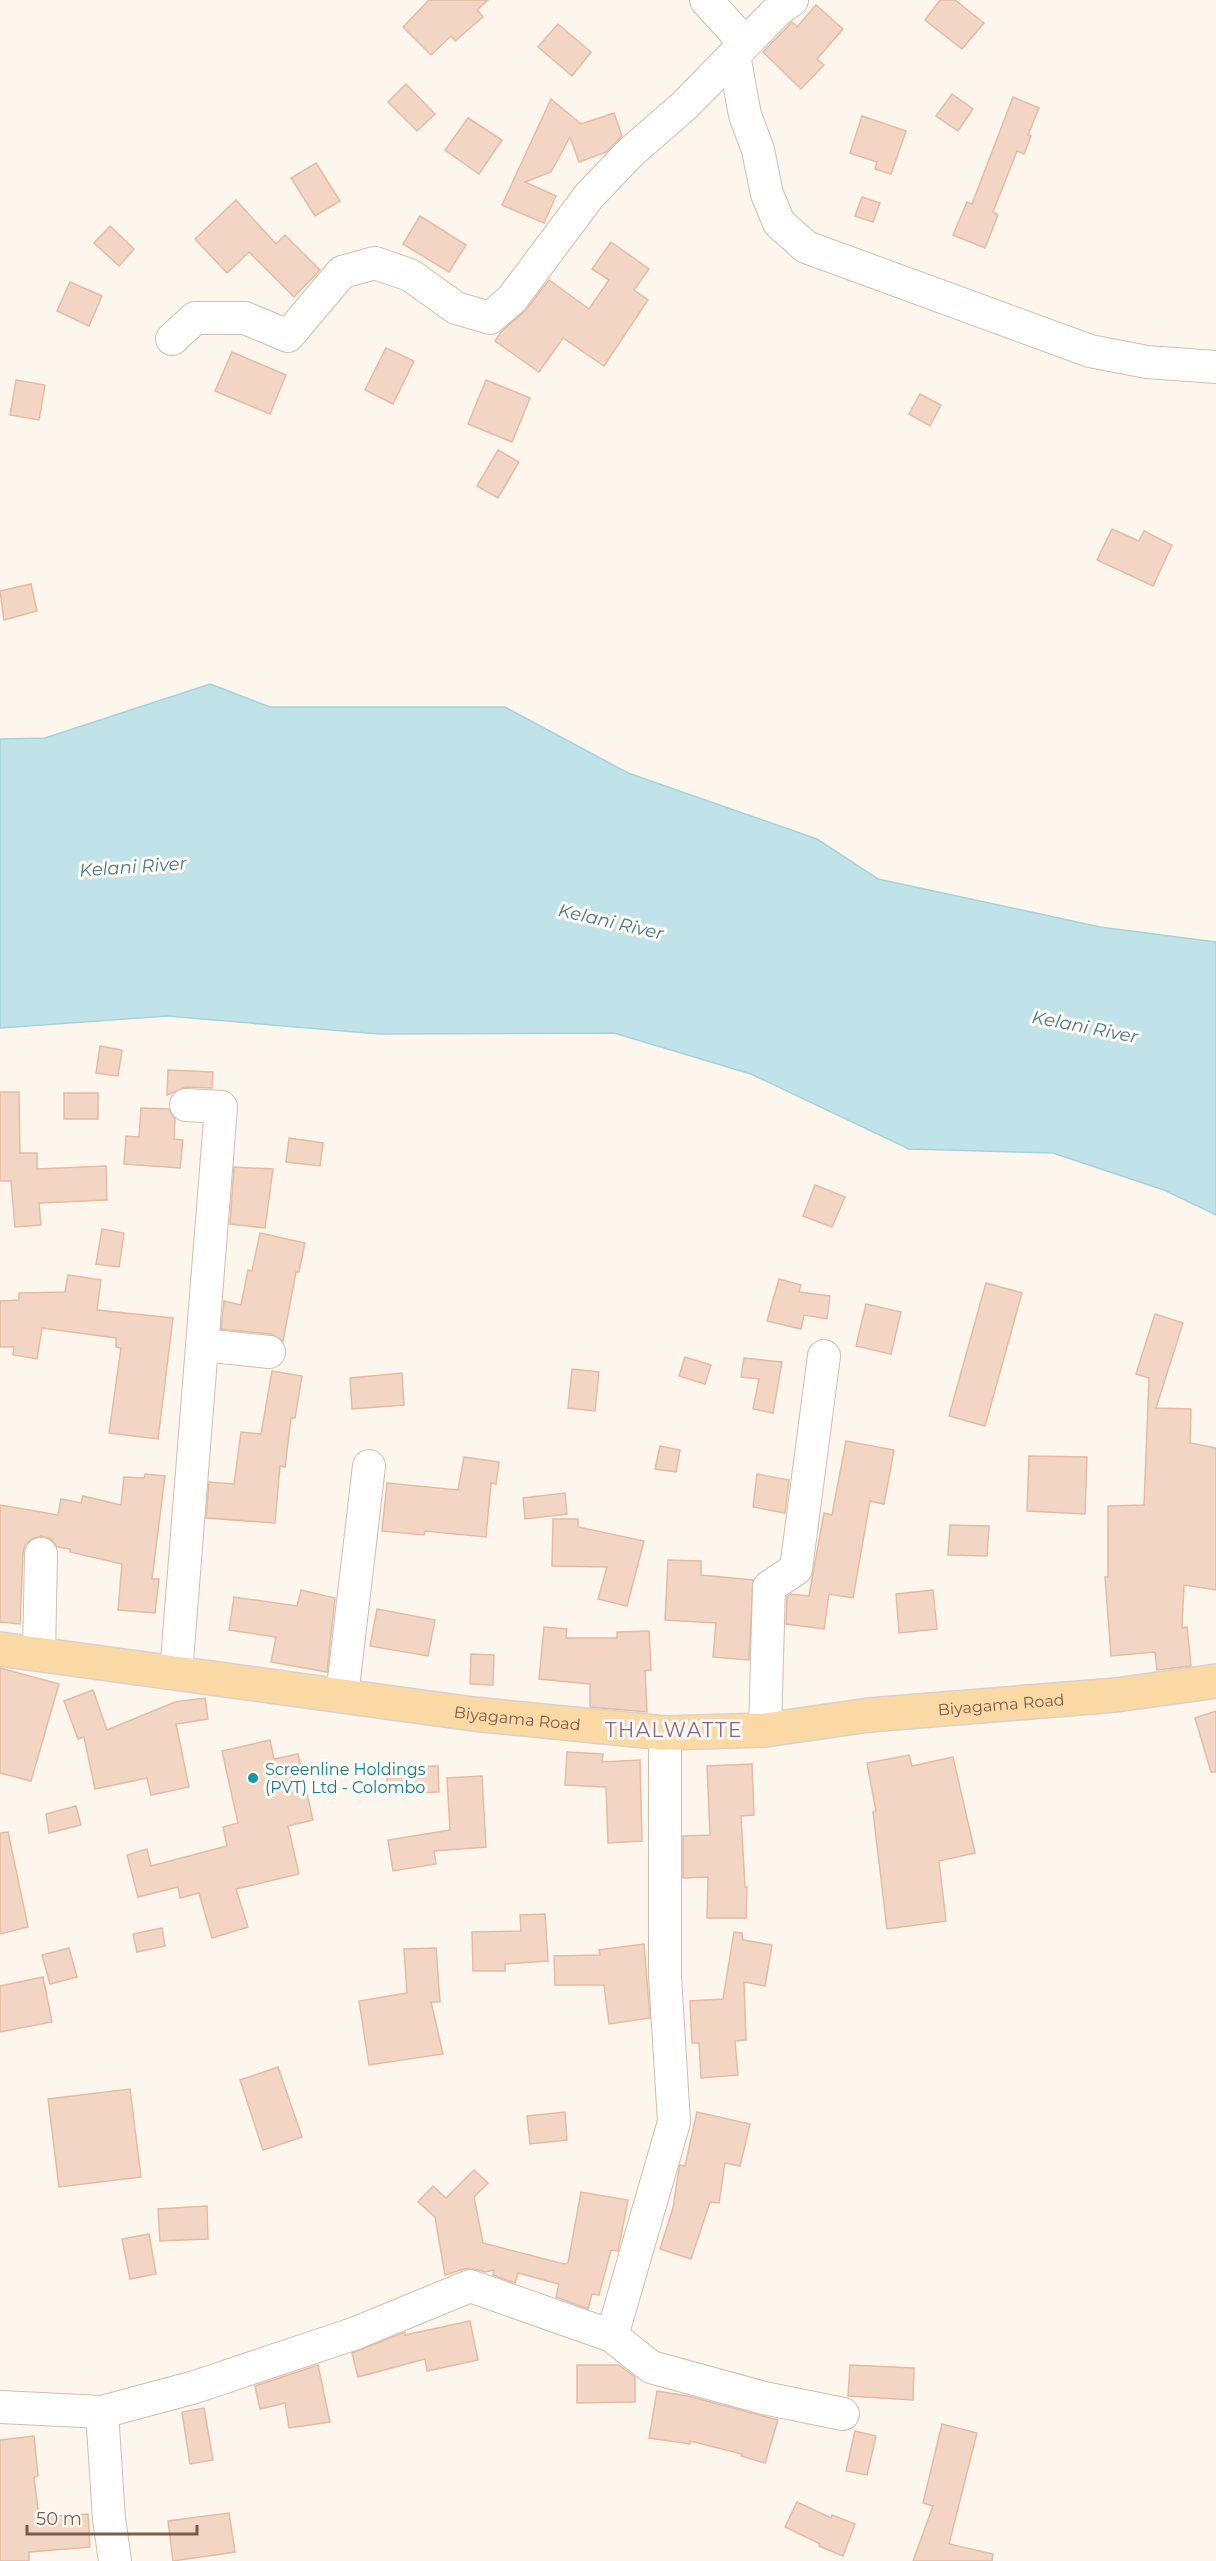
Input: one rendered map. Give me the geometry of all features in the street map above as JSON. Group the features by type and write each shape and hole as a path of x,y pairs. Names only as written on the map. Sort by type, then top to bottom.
{"main road":[{"name":"Biyagama Road","path":"0,1649 473,1714 665,1733 765,1730 869,1715 1116,1695 1216,1681"}],"street":[{"path":"706,0 740,50 745,115 758,150 767,194 779,224 806,247 1090,351 1147,362 1216,367"},
{"path":"172,339 195,318 245,318 288,336 342,272 375,262 410,275 456,308 490,318 512,298 589,196 630,153 685,105 792,0"},
{"path":"176,1673 220,1107 186,1105"},
{"path":"202,1345 269,1352"},
{"path":"765,1730 769,1587 796,1569 824,1356"},
{"path":"342,1696 369,1466"},
{"path":"39,1654 40,1554"},
{"path":"612,2336 674,2122 666,1977 665,1733"},
{"path":"0,2407 102,2412 195,2387 356,2333 470,2286 612,2336 651,2367 764,2398 843,2414"},
{"path":"102,2412 109,2519 115,2561"}],"water":[{"name":"Kelani River","path":"210,684 270,707 505,707 628,773 817,839 878,879 1100,927 1216,942 1216,1215 1164,1190 1053,1153 909,1149 751,1074 614,1033 379,1034 167,1016 0,1028 0,739 45,738"}],"building":[{"path":"429,0 488,0 477,10 483,17 455,41 451,36 431,55 403,27"},
{"path":"940,0 955,0 984,23 962,49 925,20"},
{"path":"816,5 843,29 817,59 824,65 801,89 763,52 792,22 797,27"},
{"path":"558,24 591,52 572,76 538,47"},
{"path":"406,84 435,114 417,131 388,102"},
{"path":"952,94 973,109 958,131 936,116"},
{"path":"1013,97 1039,108 1028,135 1031,136 1024,154 1017,151 993,212 998,215 985,248 953,235 967,202 972,204"},
{"path":"551,99 581,124 614,113 622,136 606,152 579,162 570,137 551,172 525,182 556,196 544,223 502,205"},
{"path":"862,116 906,131 891,174 875,169 877,162 850,153"},
{"path":"468,118 502,140 479,174 445,150"},
{"path":"316,163 340,201 315,216 291,178"},
{"path":"862,197 880,203 873,222 855,216"},
{"path":"236,200 276,244 285,235 320,270 294,297 249,252 227,273 195,239"},
{"path":"420,216 466,245 449,272 403,244"},
{"path":"110,226 134,249 119,266 94,243"},
{"path":"611,242 649,269 634,290 648,300 604,366 563,338 539,372 495,341 501,332 526,310 549,280 589,309 609,280 592,269"},
{"path":"70,282 102,296 89,326 57,311"},
{"path":"386,348 414,361 393,404 365,390"},
{"path":"232,352 286,375 270,414 215,391"},
{"path":"16,380 45,385 39,420 10,415"},
{"path":"486,380 530,398 512,442 468,424"},
{"path":"920,394 941,405 930,426 909,414"},
{"path":"498,450 519,462 498,498 477,486"},
{"path":"1112,529 1139,541 1144,531 1172,545 1153,586 1097,560"},
{"path":"31,584 37,611 4,620 0,591"},
{"path":"100,1046 122,1050 118,1076 96,1073"},
{"path":"168,1070 213,1072 212,1088 186,1087 167,1095"},
{"path":"0,1092 19,1092 20,1153 37,1153 37,1169 106,1166 107,1200 39,1203 41,1225 15,1227 11,1181 0,1181"},
{"path":"64,1093 98,1093 98,1119 64,1119"},
{"path":"141,1108 169,1109 175,1119 174,1139 183,1140 180,1168 124,1164 126,1136 139,1137"},
{"path":"289,1138 323,1143 320,1166 286,1162"},
{"path":"234,1167 273,1169 265,1228 230,1224"},
{"path":"815,1185 845,1197 832,1227 803,1216"},
{"path":"102,1229 124,1233 119,1267 96,1264"},
{"path":"260,1233 305,1243 299,1272 296,1272 283,1341 271,1334 221,1329 224,1301 241,1305 248,1270 252,1271"},
{"path":"68,1275 101,1280 97,1310 173,1318 158,1439 109,1433 121,1348 116,1347 116,1338 42,1328 37,1359 13,1355 14,1347 0,1347 0,1301 19,1300 19,1293 65,1292"},
{"path":"779,1279 801,1285 799,1292 830,1296 827,1319 804,1315 801,1329 767,1321"},
{"path":"986,1283 1022,1293 985,1426 949,1416"},
{"path":"866,1304 901,1312 891,1354 856,1346"},
{"path":"1155,1314 1183,1323 1156,1408 1191,1409 1190,1443 1216,1448 1216,1590 1184,1585 1182,1628 1187,1627 1191,1666 1157,1670 1155,1652 1111,1656 1105,1577 1108,1577 1108,1506 1144,1505 1149,1378 1136,1374"},
{"path":"685,1357 711,1365 705,1384 679,1376"},
{"path":"744,1358 782,1362 773,1413 753,1409 759,1379 741,1377"},
{"path":"572,1369 599,1372 595,1411 568,1408"},
{"path":"272,1371 302,1376 295,1418 291,1418 285,1467 280,1466 275,1523 206,1518 209,1482 234,1484 241,1432 261,1434"},
{"path":"402,1373 404,1405 352,1409 350,1378"},
{"path":"846,1441 894,1450 884,1504 870,1501 853,1598 829,1594 824,1629 786,1624 787,1597 791,1594 809,1596 824,1513 832,1515"},
{"path":"660,1446 680,1450 676,1472 655,1469"},
{"path":"1029,1456 1087,1457 1085,1514 1027,1511"},
{"path":"464,1457 499,1462 496,1484 491,1483 486,1537 425,1531 424,1535 382,1531 387,1483 458,1490"},
{"path":"145,1474 165,1476 152,1579 159,1579 155,1613 118,1610 122,1564 70,1552 70,1549 57,1547 51,1539 41,1536 25,1545 23,1553 20,1624 0,1622 0,1505 58,1515 61,1499 81,1503 83,1496 121,1505 124,1477 144,1478"},
{"path":"757,1474 789,1480 785,1513 753,1507"},
{"path":"565,1493 567,1514 525,1519 523,1498"},
{"path":"553,1519 578,1519 578,1527 644,1541 627,1606 598,1599 607,1567 552,1566"},
{"path":"950,1525 989,1526 987,1556 948,1555"},
{"path":"668,1560 701,1561 701,1575 753,1580 749,1660 713,1657 716,1623 665,1620"},
{"path":"301,1590 335,1598 327,1672 271,1662 276,1637 229,1630 234,1597 297,1606"},
{"path":"933,1590 937,1629 899,1633 896,1594"},
{"path":"377,1609 435,1620 428,1656 370,1646"},
{"path":"544,1627 567,1629 566,1638 617,1638 617,1632 649,1631 651,1670 645,1671 647,1712 590,1707 590,1684 539,1679"},
{"path":"471,1654 494,1655 493,1685 470,1684"},
{"path":"0,1668 59,1684 31,1781 0,1773"},
{"path":"93,1690 107,1730 175,1702 205,1698 208,1719 176,1724 189,1787 151,1795 147,1778 95,1789 84,1737 78,1739 64,1701"},
{"path":"1216,1711 1216,1772 1211,1772 1195,1718"},
{"path":"270,1740 274,1759 298,1754 313,1820 288,1826 299,1874 236,1889 248,1927 212,1938 199,1893 180,1898 178,1887 138,1897 127,1855 147,1849 151,1866 227,1846 223,1827 238,1823 222,1751"},
{"path":"567,1752 603,1754 602,1762 640,1760 642,1841 608,1843 606,1787 565,1785"},
{"path":"909,1755 912,1766 953,1757 975,1853 939,1861 946,1921 887,1929 873,1812 876,1811 867,1763"},
{"path":"752,1764 754,1815 741,1816 745,1887 747,1887 746,1918 707,1918 708,1877 683,1878 683,1836 710,1835 707,1766"},
{"path":"438,1766 439,1792 387,1794 387,1767"},
{"path":"482,1776 486,1847 434,1851 436,1864 393,1871 388,1840 450,1830 447,1778"},
{"path":"76,1806 81,1825 49,1833 46,1814"},
{"path":"8,1832 28,1927 0,1934 0,1833"},
{"path":"545,1914 548,1961 505,1964 505,1971 473,1971 472,1932 521,1931 520,1915"},
{"path":"162,1928 165,1946 137,1952 133,1934"},
{"path":"734,1932 742,1933 743,1940 772,1945 765,1986 744,1982 746,2040 735,2041 738,2075 701,2078 699,2043 692,2043 690,2001 723,1999"},
{"path":"644,1944 650,2018 609,2024 604,1985 555,1985 554,1956 600,1955 599,1950"},
{"path":"69,1948 77,1977 50,1984 42,1955"},
{"path":"436,1948 440,2002 431,2002 443,2054 369,2065 359,2001 407,1993 404,1949"},
{"path":"43,1977 52,2022 0,2032 0,1986"},
{"path":"278,2067 302,2137 263,2150 240,2080"},
{"path":"130,2089 141,2177 59,2187 48,2099"},
{"path":"565,2112 567,2140 530,2144 527,2116"},
{"path":"697,2112 750,2124 740,2166 725,2163 719,2203 710,2202 691,2259 660,2249 673,2208 680,2165 685,2166"},
{"path":"474,2170 488,2183 474,2197 483,2243 564,2264 568,2263 581,2192 628,2200 618,2251 611,2250 599,2295 592,2294 588,2309 556,2297 559,2284 518,2273 515,2283 493,2275 494,2270 485,2272 464,2269 445,2275 435,2217 418,2202 433,2186 446,2198"},
{"path":"207,2206 208,2239 160,2241 158,2209"},
{"path":"149,2234 156,2274 130,2279 122,2239"},
{"path":"470,2321 478,2360 427,2371 425,2359 358,2377 352,2353 405,2332 405,2335"},
{"path":"318,2365 330,2422 289,2428 285,2403 260,2409 255,2386"},
{"path":"577,2365 619,2365 635,2377 635,2402 577,2403"},
{"path":"850,2365 914,2368 913,2400 848,2396"},
{"path":"657,2391 688,2396 778,2420 765,2463 741,2456 742,2454 690,2441 690,2444 649,2438"},
{"path":"204,2408 213,2460 190,2464 182,2412"},
{"path":"942,2424 977,2433 949,2544 993,2554 992,2561 913,2561 933,2506 923,2503"},
{"path":"855,2431 876,2436 867,2475 846,2471"},
{"path":"34,2436 38,2476 34,2477 39,2517 88,2514 90,2547 29,2552 29,2561 0,2561 0,2440"},
{"path":"797,2502 831,2518 832,2515 855,2524 843,2556 785,2527"},
{"path":"229,2513 235,2552 173,2561 168,2521"}],"place":[{"name":"Screenline Holdings (PVT) Ltd - Colombo","path":"253,1778"}],"district":[{"name":"THALWATTE","path":"674,1730"}]}
